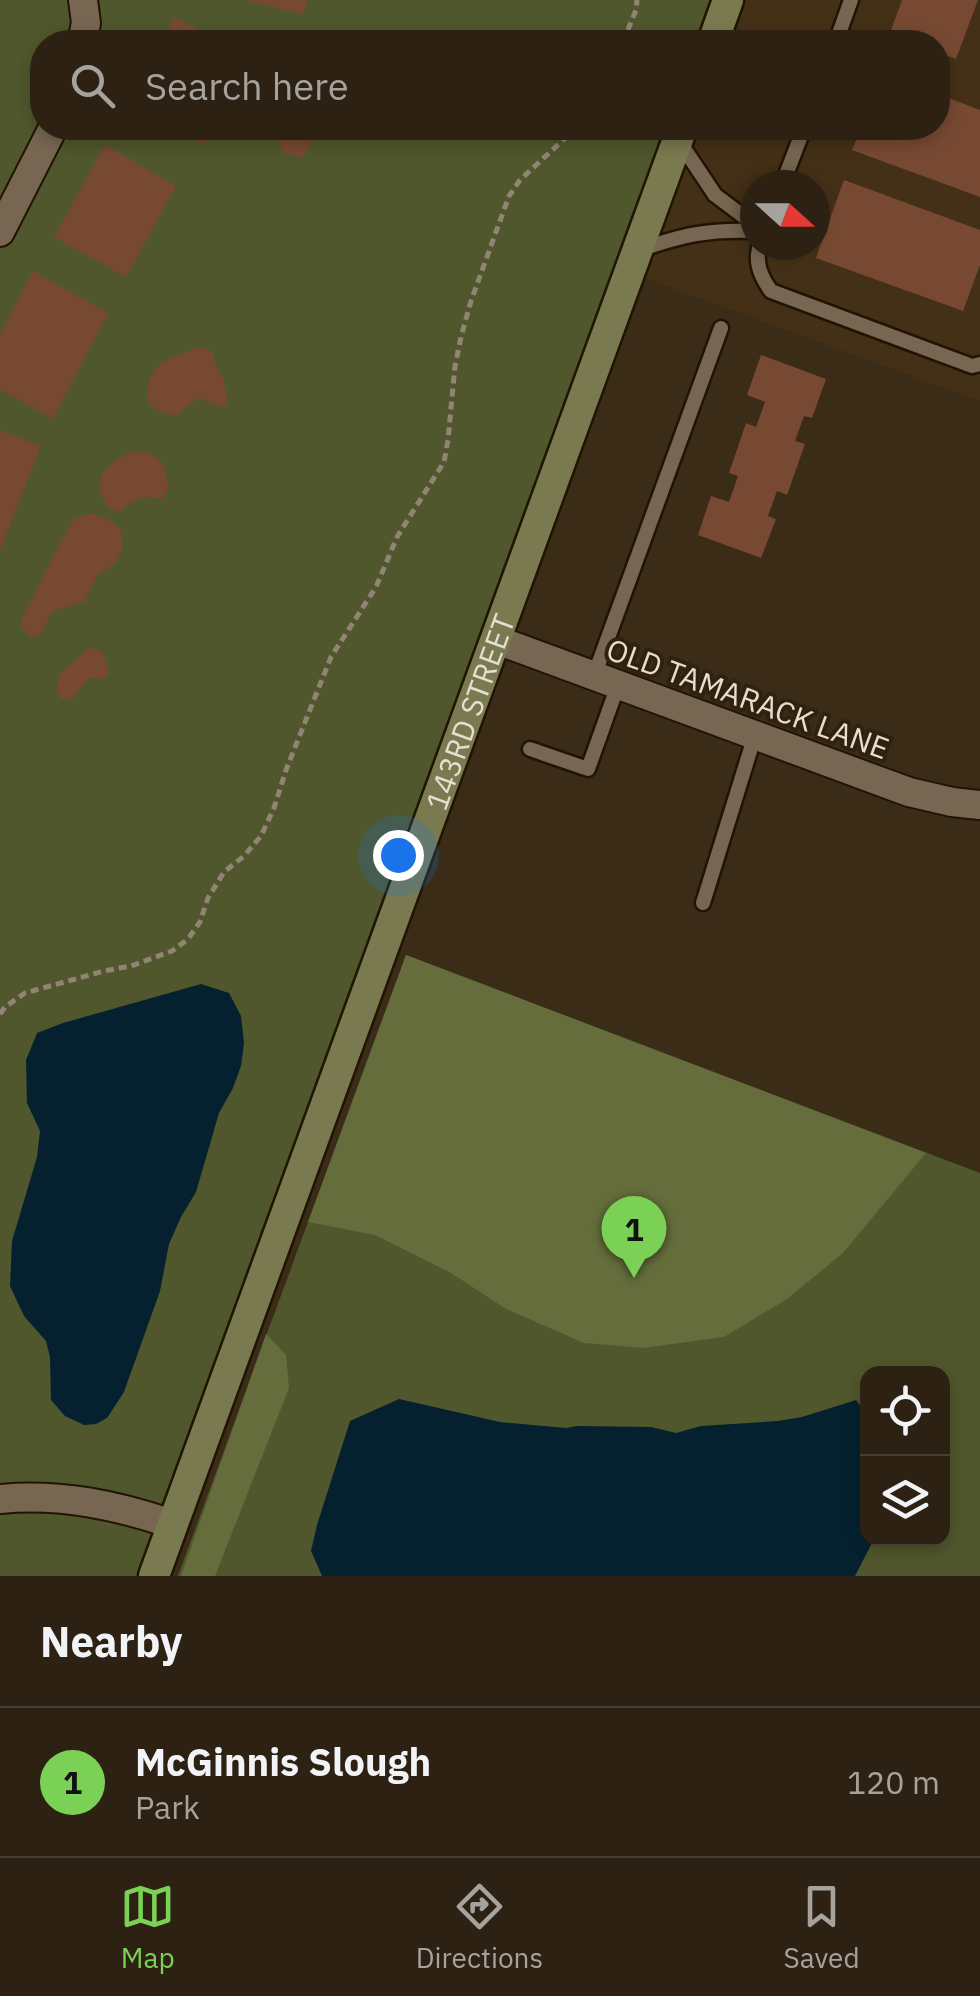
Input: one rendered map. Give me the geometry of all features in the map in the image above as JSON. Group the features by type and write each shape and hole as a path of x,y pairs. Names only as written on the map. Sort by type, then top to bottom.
{"main road":[{"path":"717,30 728,0"},
{"name":"143RD STREET","path":"154,1576 678,140"}],"street":[{"path":"84,30 86,1"},
{"path":"0,232 47,140"},
{"name":"OLD TAMARACK LANE","path":"497,640 909,792 980,805"},
{"path":"0,1500 69,1498 172,1524"}],"lane":[{"path":"840,30 851,0"},
{"path":"684,140 715,194 740,215"},
{"path":"788,170 799,140"},
{"path":"638,250 681,235 740,229"},
{"path":"759,260 760,275 771,291 972,366 980,364"},
{"path":"530,749 588,768 606,680 721,328"},
{"path":"703,903 755,735"}],"path":[{"path":"628,30 637,0"},
{"path":"0,1014 25,993 131,966 172,951 188,939 200,922 208,898 224,872 262,836 331,657 376,587 397,538 444,462 462,337 509,196 520,180 563,140"}],"shaded area":[{"path":"741,0 980,0 980,401 642,277 692,140 950,140 950,30 730,30"}],"green space":[{"path":"0,0 718,0 707,30 30,30 30,140 667,140 139,1576 0,1576"},
{"path":"406,955 980,1173 980,1576 178,1576"},
{"path":"406,955 926,1153 843,1253 787,1299 724,1337 643,1348 584,1343 506,1309 451,1273 375,1235 308,1222"},
{"path":"266,1334 286,1355 289,1388 215,1576 181,1576"}],"water":[{"path":"201,984 229,993 241,1016 241,1066 219,1113 196,1192 169,1244 160,1291 124,1392 107,1418 84,1425 65,1416 51,1400 46,1341 24,1316 10,1286 12,1241 37,1157 40,1131 27,1103 26,1060 37,1033"},
{"path":"399,1399 500,1422 566,1428 651,1427 676,1433 701,1426 802,1417 856,1400 860,1405 860,1546 870,1546 855,1576 322,1576 311,1551 350,1421"}],"building":[{"path":"245,0 307,0 304,14"},
{"path":"902,0 978,0 956,59 950,57 950,30 891,30"},
{"path":"175,17 199,30 168,30"},
{"path":"950,99 980,110 980,197 852,150 856,140 950,140"},
{"path":"311,140 301,158 282,152 279,141"},
{"path":"105,145 176,186 126,277 54,237"},
{"path":"844,180 980,230 980,265 963,311 822,260 830,260 830,219"},
{"path":"33,271 108,313 53,419 0,389 0,334"},
{"path":"195,348 213,352 223,378 226,404 219,407 199,397 176,416 160,412 147,398 153,371 162,362"},
{"path":"761,355 826,379 812,418 804,416 795,441 805,444 787,495 777,491 768,516 776,519 761,558 698,535 711,496 729,502 738,476 729,473 746,423 756,427 765,402 747,395"},
{"path":"0,430 41,446 0,550"},
{"path":"150,453 163,463 169,488 162,499 142,496 119,512 104,501 101,476 123,455"},
{"path":"91,513 110,520 121,530 118,559 98,574 84,602 52,611 38,637 28,635 21,626 23,618 59,545 75,518"},
{"path":"90,647 102,652 108,674 103,679 89,678 73,698 61,699 56,690 60,674"}],"place":[{"name":"McGinnis Slough","path":"634,1278"}]}
